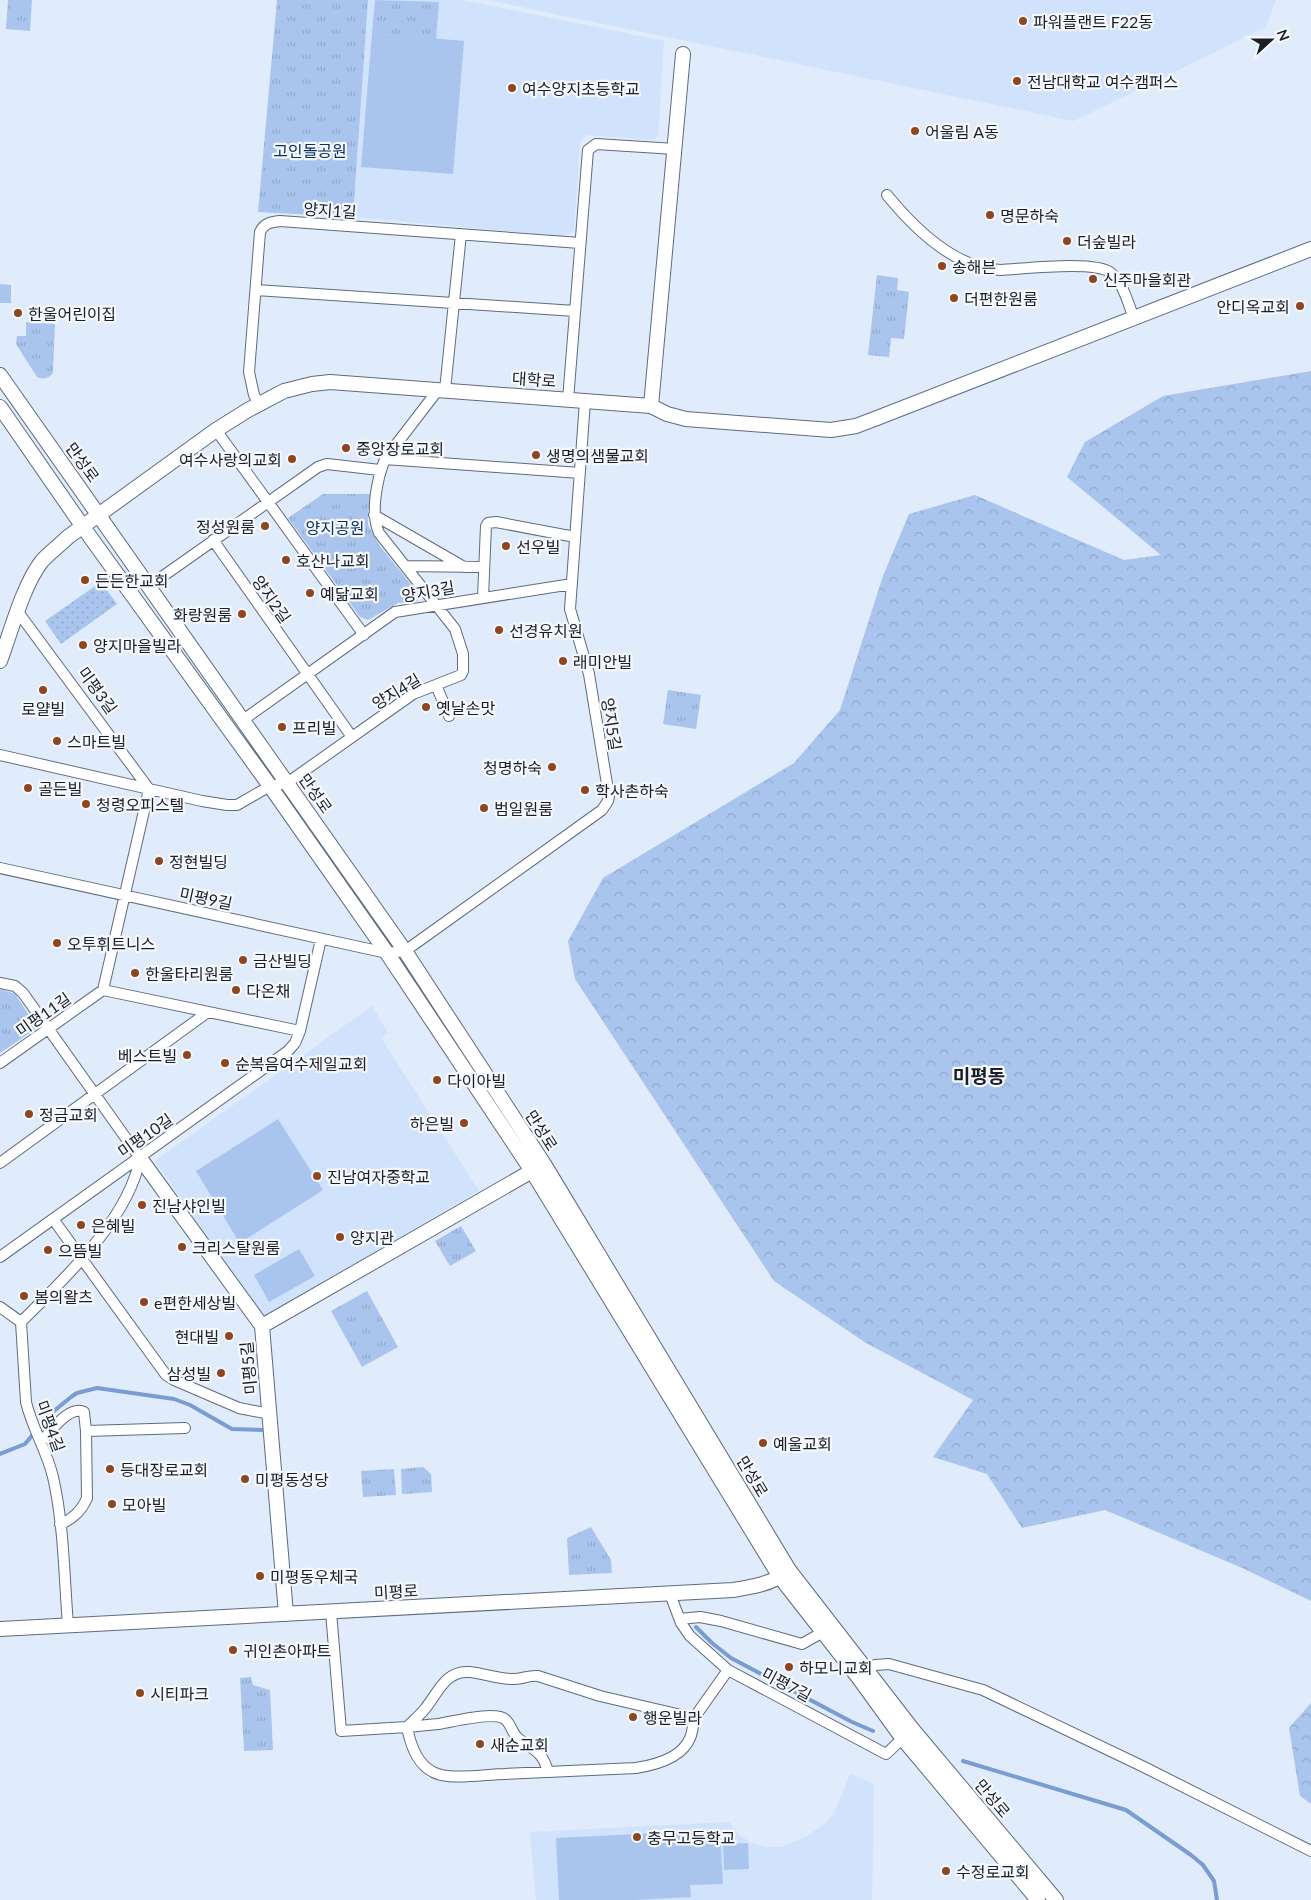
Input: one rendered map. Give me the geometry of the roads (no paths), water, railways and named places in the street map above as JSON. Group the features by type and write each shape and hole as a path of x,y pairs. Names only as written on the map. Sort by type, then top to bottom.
{"street":[{"path":"651,406 683,54"},
{"path":"568,400 587,154 590,147 596,144 675,150"},
{"path":"887,195 918,230 942,247 979,267 1001,270 1086,266 1106,270 1116,279 1134,318"},
{"name":"양지1길","path":"259,404 252,389 249,372 260,232 263,226 280,221 580,244"},
{"path":"436,605 379,533 374,515 380,470 385,459 441,390 454,303 461,234"},
{"name":"대학로","path":"100,515 216,430 284,391 312,384 330,382 651,406 667,414 686,419 831,430 877,418 1311,249"},
{"path":"256,290 575,311"},
{"name":"만성로","path":"0,375 405,951 784,1574 824,1632 863,1673"},
{"name":"양지5길","path":"405,951 602,810 608,802 589,674 571,612 585,401"},
{"name":"만성로","path":"0,407 83,527 270,786 538,1168"},
{"path":"216,430 364,635"},
{"path":"385,459 580,473"},
{"path":"149,586 309,472 323,465 380,470"},
{"path":"0,661 27,586 42,561 68,537 100,515"},
{"path":"374,515 464,567"},
{"path":"483,598 486,526 490,522 575,537"},
{"name":"양지2길","path":"213,540 307,674"},
{"path":"404,566 484,567"},
{"name":"양지3길","path":"243,720 395,612 572,584"},
{"name":"양지4길","path":"287,782 413,694 459,676 463,670 462,649 457,635 436,605"},
{"name":"미평3길","path":"18,612 149,789"},
{"path":"307,674 352,737"},
{"path":"436,684 448,716"},
{"path":"0,755 233,806 239,805 270,786 287,782"},
{"path":"149,789 103,990 300,1031"},
{"name":"미평9길","path":"0,868 387,953 405,951"},
{"name":"미평10길","path":"0,1257 274,1063 292,1047 300,1031 322,939"},
{"path":"0,983 15,986 20,990 140,1158 135,1181 128,1194 82,1260 21,1322 0,1307"},
{"name":"미평11길","path":"0,1063 103,990"},
{"path":"0,1163 208,1012"},
{"name":"미평5길","path":"140,1158 262,1326 286,1614"},
{"path":"262,1326 538,1168"},
{"path":"53,1219 166,1375 240,1408 270,1414"},
{"name":"미평4길","path":"21,1322 26,1402 52,1476 60,1524 68,1625"},
{"path":"40,1440 63,1418 75,1410 82,1410 85,1413 87,1499 71,1519 60,1524"},
{"path":"86,1431 185,1428"},
{"name":"만성로","path":"784,1574 1038,1900"},
{"name":"미평로","path":"0,1629 670,1594 747,1588 760,1585 784,1574"},
{"name":"미평7길","path":"670,1594 685,1630 699,1646 728,1670 886,1754 908,1734"},
{"path":"331,1612 341,1731 438,1724 492,1716 503,1718 514,1735 543,1756 548,1772"},
{"path":"680,1619 700,1617 721,1621 802,1644 824,1632"},
{"path":"863,1673 875,1665 890,1664 983,1690 1144,1766 1311,1851"},
{"path":"407,1727 415,1753 430,1771 447,1776 636,1768 657,1763 685,1746 691,1737 694,1718 728,1670"},
{"path":"407,1727 424,1710 445,1681 459,1672 515,1679 531,1675 538,1676 600,1696 694,1718"},
{"name":"만성로","path":"908,1734 1056,1900"}],"waterway":[{"path":"0,1454 25,1444 49,1415 71,1397 77,1393 97,1388 174,1399 190,1405 232,1429 265,1430"},
{"path":"696,1627 731,1658 852,1722 873,1731"},
{"path":"963,1761 1126,1810 1203,1865 1214,1881 1217,1900"}],"place":[{"name":"파워플랜트 F22동","path":"1023,21"},
{"name":"전남대학교 여수캠퍼스","path":"1017,81"},
{"name":"여수양지초등학교","path":"512,88"},
{"name":"어울림 A동","path":"915,131"},
{"name":"명문하숙","path":"990,215"},
{"name":"더숲빌라","path":"1067,241"},
{"name":"송해븐","path":"942,266"},
{"name":"신주마을회관","path":"1093,279"},
{"name":"더편한원룸","path":"954,298"},
{"name":"안디옥교회","path":"1300,306"},
{"name":"한울어린이집","path":"18,313"},
{"name":"중앙장로교회","path":"346,448"},
{"name":"생명의샘물교회","path":"536,455"},
{"name":"여수사랑의교회","path":"292,459"},
{"name":"정성원룸","path":"265,526"},
{"name":"선우빌","path":"506,546"},
{"name":"호산나교회","path":"286,560"},
{"name":"든든한교회","path":"85,580"},
{"name":"예닮교회","path":"310,593"},
{"name":"화랑원룸","path":"242,614"},
{"name":"선경유치원","path":"499,630"},
{"name":"양지마을빌라","path":"83,645"},
{"name":"래미안빌","path":"563,661"},
{"name":"로얄빌","path":"43,690"},
{"name":"옛날손맛","path":"426,707"},
{"name":"프리빌","path":"282,727"},
{"name":"스마트빌","path":"57,741"},
{"name":"청명하숙","path":"552,767"},
{"name":"골든빌","path":"28,788"},
{"name":"학사촌하숙","path":"585,790"},
{"name":"청령오피스텔","path":"86,804"},
{"name":"범일원룸","path":"484,808"},
{"name":"정현빌딩","path":"159,861"},
{"name":"오투휘트니스","path":"57,943"},
{"name":"금산빌딩","path":"243,960"},
{"name":"한울타리원룸","path":"135,973"},
{"name":"다온채","path":"236,990"},
{"name":"베스트빌","path":"187,1055"},
{"name":"순복음여수제일교회","path":"225,1063"},
{"name":"다이아빌","path":"437,1080"},
{"name":"정금교회","path":"29,1114"},
{"name":"하은빌","path":"464,1123"},
{"name":"진남여자중학교","path":"317,1176"},
{"name":"진남샤인빌","path":"142,1205"},
{"name":"은혜빌","path":"81,1225"},
{"name":"양지관","path":"340,1237"},
{"name":"크리스탈원룸","path":"182,1247"},
{"name":"으뜸빌","path":"48,1250"},
{"name":"봄의왈츠","path":"24,1296"},
{"name":"e편한세상빌","path":"144,1302"},
{"name":"현대빌","path":"229,1336"},
{"name":"삼성빌","path":"221,1373"},
{"name":"예울교회","path":"763,1443"},
{"name":"등대장로교회","path":"110,1469"},
{"name":"미평동성당","path":"245,1479"},
{"name":"모아빌","path":"112,1504"},
{"name":"미평동우체국","path":"260,1576"},
{"name":"귀인촌아파트","path":"233,1650"},
{"name":"하모니교회","path":"789,1667"},
{"name":"시티파크","path":"140,1693"},
{"name":"행운빌라","path":"633,1717"},
{"name":"새순교회","path":"480,1744"},
{"name":"충무고등학교","path":"637,1837"},
{"name":"수정로교회","path":"946,1871"}],"district":[{"name":"미평동","path":"979,1075"}],"park label":[{"name":"고인돌공원","path":"310,150"},
{"name":"양지공원","path":"335,527"}]}
